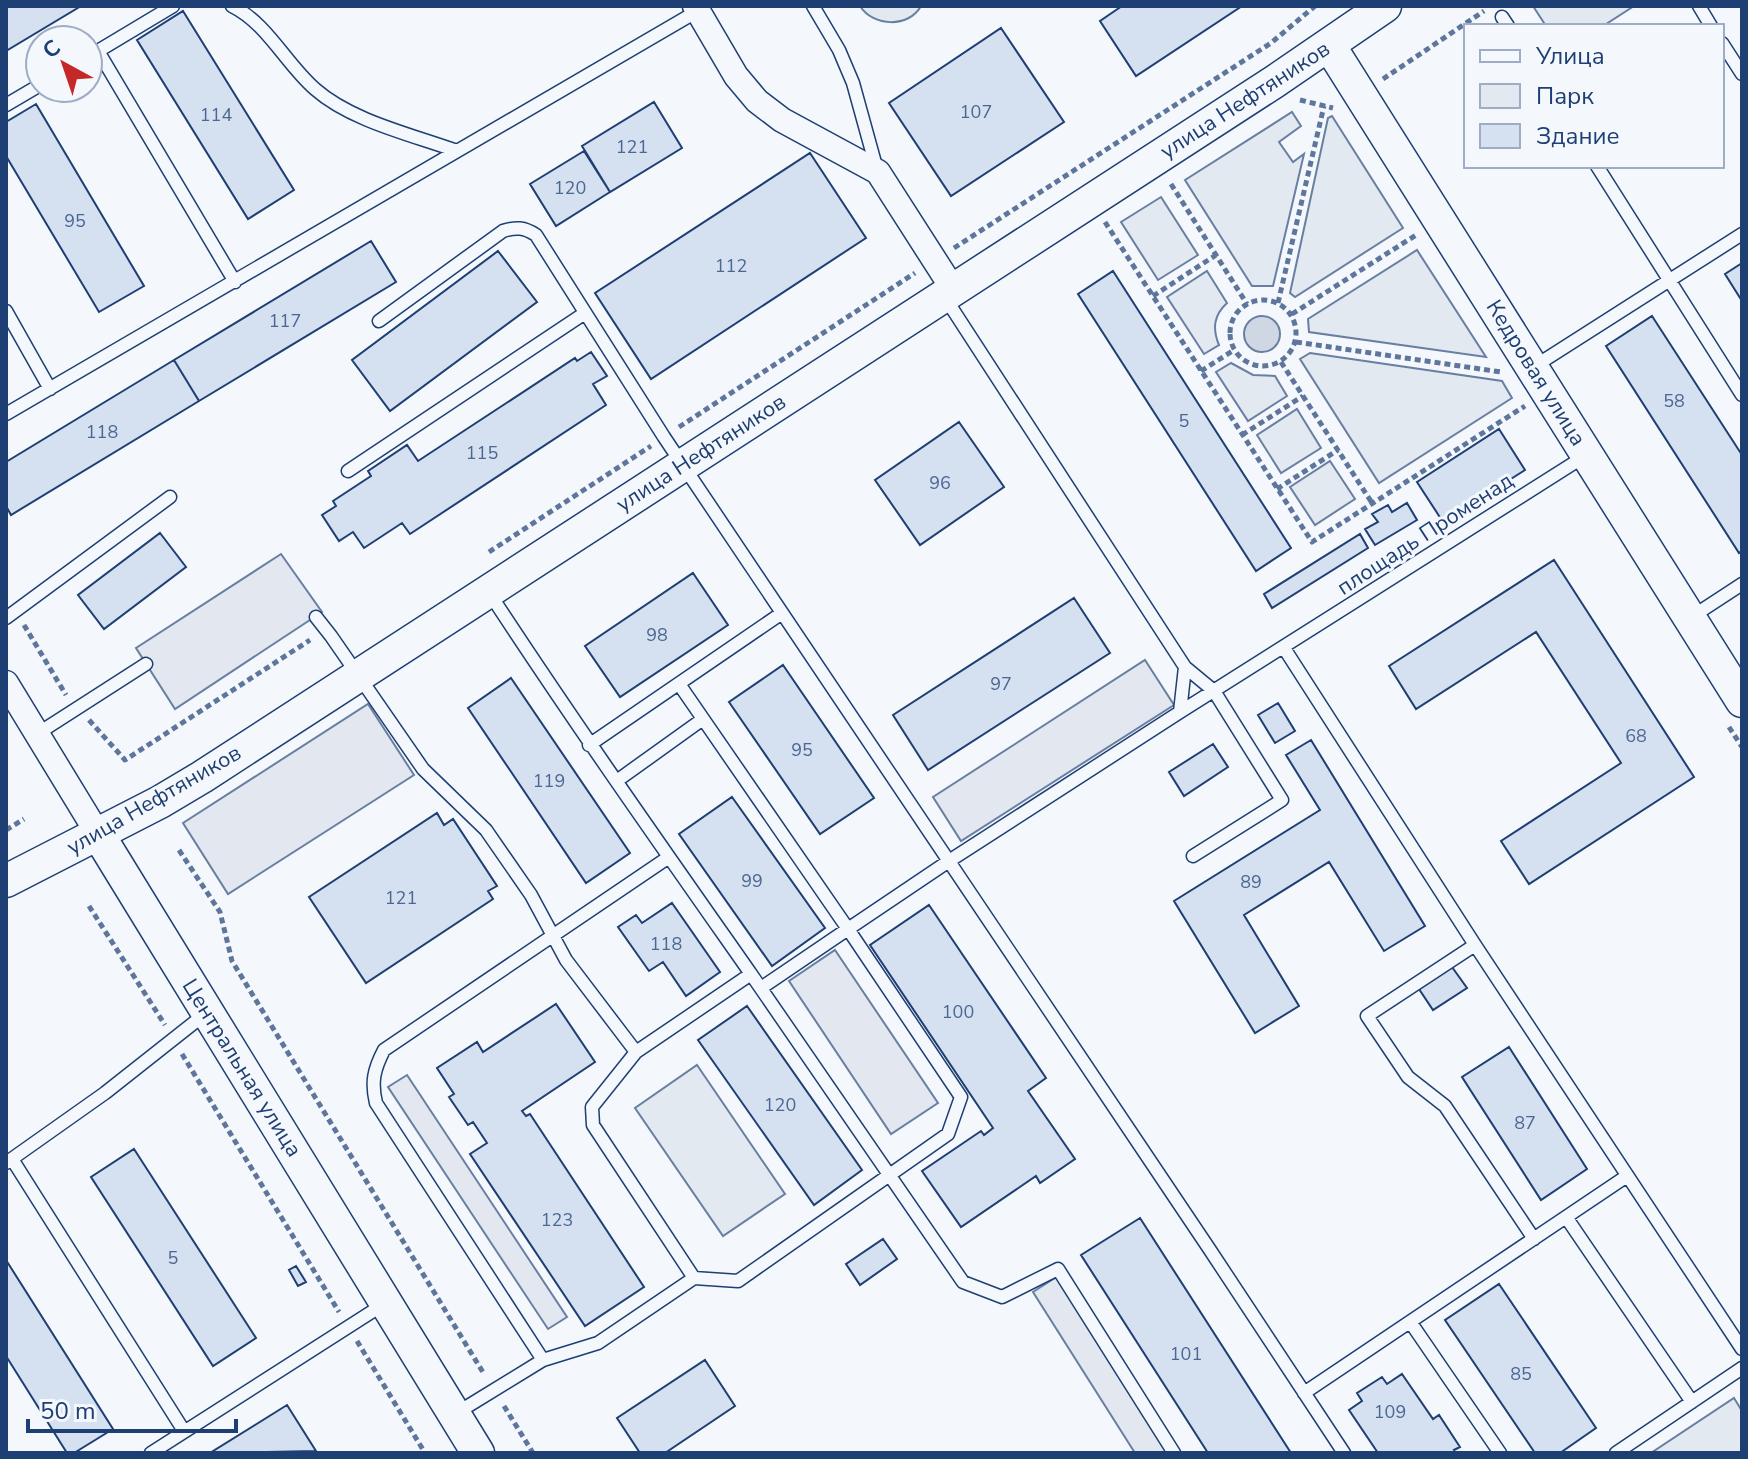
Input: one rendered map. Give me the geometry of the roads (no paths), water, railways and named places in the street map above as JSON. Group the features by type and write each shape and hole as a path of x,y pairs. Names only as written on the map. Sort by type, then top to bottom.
{"street":[{"name":"улица Нефтяников","path":"6,881 202,777 1385,6"},
{"path":"700,8 736,76 757,101 782,120 878,172 934,260 948,293"},
{"name":"Кедровая улица","path":"1329,45 1526,381 1587,454 1742,701"},
{"name":"Центральная улица","path":"6,683 477,1453"}],"lane":[{"path":"104,47 173,6"},
{"path":"232,6 252,20 315,89 336,104 457,151"},
{"path":"813,6 839,50 853,83 878,172"},
{"path":"1699,6 1710,24"},
{"path":"6,414 700,8"},
{"path":"1724,46 1742,74"},
{"path":"104,72 235,282"},
{"path":"6,105 24,94"},
{"path":"1598,168 1742,395"},
{"path":"379,321 503,231 515,227 526,229 544,244 664,437 1344,1453"},
{"path":"1526,381 1669,280 1742,234"},
{"path":"948,293 1185,667 1214,691 1282,800 1193,856"},
{"path":"6,311 50,389"},
{"path":"348,471 585,313"},
{"name":"площадь Променад","path":"761,988 949,861 1587,454"},
{"path":"11,615 170,497"},
{"path":"1690,618 1742,584"},
{"path":"487,591 589,745 618,780 963,1282 1002,1297 1058,1269 1174,1453"},
{"path":"589,745 782,613"},
{"path":"316,617 423,769 486,830 531,895 566,960 636,1052"},
{"path":"1284,648 1475,945 1742,1349"},
{"path":"37,734 146,664"},
{"path":"1180,712 1185,667"},
{"path":"455,1414 543,1360 598,1343 694,1278 738,1281 948,1134 961,1097 679,684"},
{"path":"618,780 703,719"},
{"path":"543,1360 376,1103 372,1088 375,1067 384,1050 669,857"},
{"path":"1475,945 1367,1016 1408,1077 1445,1106 1534,1239"},
{"path":"694,1278 593,1125 592,1107 636,1052 751,974"},
{"path":"184,1431 9,1161 105,1093 208,1012"},
{"path":"1304,1393 1627,1176"},
{"path":"1566,1217 1692,1402"},
{"path":"151,1453 387,1302"},
{"path":"1411,1323 1500,1453"},
{"path":"1616,1453 1742,1368"}]}
